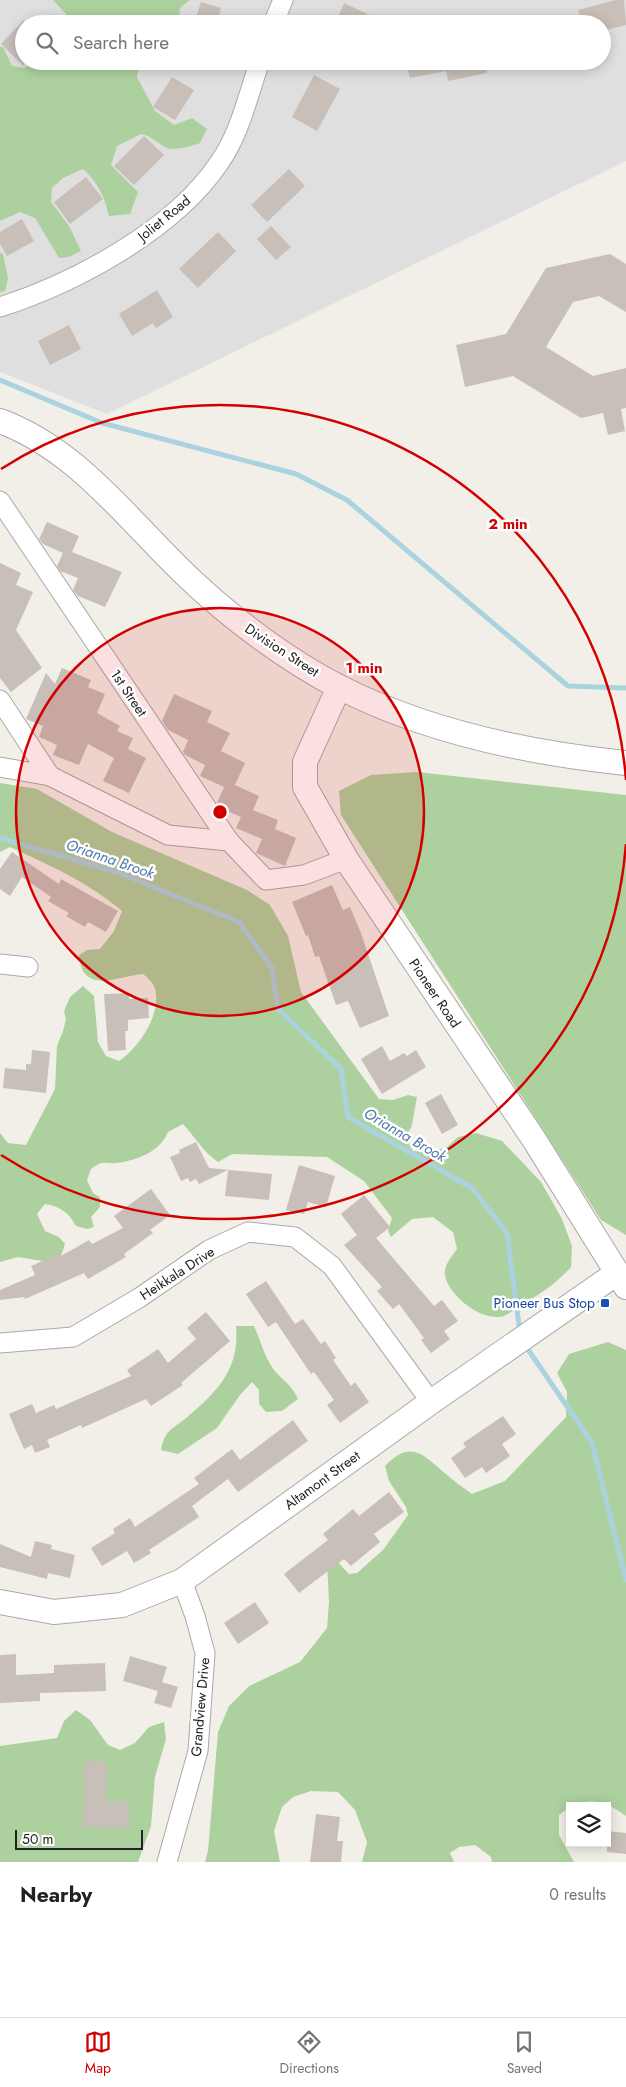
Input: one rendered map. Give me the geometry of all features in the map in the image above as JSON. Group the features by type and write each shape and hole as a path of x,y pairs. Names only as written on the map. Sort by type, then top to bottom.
{"street":[{"path":"277,15 283,0"},
{"name":"Joliet Road","path":"0,307 75,277 129,246 183,205 220,163 234,136 257,70"},
{"name":"Division Street","path":"0,421 42,440 83,472 203,592 234,618 276,648 339,687 397,712 456,732 514,746 626,763"},
{"name":"1st Street","path":"0,501 229,841 266,880 304,875 346,859"},
{"name":"Pioneer Road","path":"339,687 304,762 305,787 346,859 534,1140 621,1280"},
{"path":"0,700 50,776"},
{"path":"0,767 50,776 168,835 229,841"},
{"path":"0,964 28,967"},
{"name":"Heikkala Drive","path":"0,1343 74,1337 139,1298 209,1250 248,1232 295,1237 332,1266 431,1402"},
{"name":"Altamont Street","path":"0,1602 54,1612 122,1605 182,1581 431,1402 621,1280"},
{"name":"Grandview Drive","path":"167,1862 198,1751 205,1653 195,1616 182,1581"}],"shaded area":[{"path":"0,0 626,0 626,161 107,414 0,372"}],"green space":[{"path":"53,0 190,0 180,8 179,15 66,14"},
{"path":"0,47 3,47 12,66 15,66 15,70 138,70 137,77 155,111 174,125 192,118 207,129 200,143 184,148 167,148 141,134 117,146 111,165 138,192 130,214 109,216 100,190 83,169 63,178 52,188 51,202 69,226 81,251 69,257 59,258 35,218 20,212 0,221"},
{"path":"0,253 3,254 8,278 5,291 0,292"},
{"path":"417,772 626,795 626,1235 601,1220 341,815 339,791 371,775"},
{"path":"0,783 37,789 112,832 247,890 270,905 288,936 301,992 379,1099 393,1100 408,1095 417,1097 412,1125 406,1138 413,1151 425,1152 446,1148 458,1137 476,1133 502,1141 541,1182 562,1219 572,1246 571,1267 547,1288 504,1316 495,1317 477,1312 460,1299 448,1284 445,1269 448,1261 457,1249 453,1232 433,1217 412,1219 391,1237 388,1231 392,1218 364,1181 327,1157 232,1154 218,1162 183,1124 168,1132 159,1145 147,1154 125,1162 101,1163 91,1169 87,1180 93,1193 100,1197 100,1207 91,1217 94,1227 87,1229 76,1226 64,1211 55,1206 45,1204 37,1214 45,1231 59,1237 65,1244 60,1259 42,1261 18,1257 0,1262 0,1133 8,1143 26,1145 55,1089 57,1046 66,1019 64,1011 70,997 83,986 94,996 98,1042 106,1056 119,1061 142,1038 148,1028 156,1006 156,996 153,984 143,974 103,981 94,980 87,976 82,968 79,955 87,950 100,949 114,931 122,911 96,891 69,875 10,847 0,852"},
{"path":"236,1326 254,1326 269,1362 298,1399 282,1411 266,1412 259,1404 259,1390 252,1382 240,1395 217,1428 178,1454 161,1450 167,1434 207,1399 224,1378 234,1355"},
{"path":"608,1342 626,1350 626,1816 611,1807 611,1802 566,1802 566,1810 559,1815 559,1835 574,1862 492,1862 491,1857 475,1845 459,1847 450,1853 454,1862 362,1862 367,1842 355,1810 338,1792 311,1791 293,1797 282,1807 274,1831 280,1862 205,1862 208,1851 218,1732 229,1706 249,1686 300,1662 327,1628 329,1602 327,1563 332,1556 349,1574 357,1573 383,1550 408,1515 406,1507 389,1481 385,1466 403,1453 418,1453 472,1494 505,1481 566,1417 567,1392 557,1373 569,1354"},
{"path":"76,1710 90,1720 108,1745 120,1750 135,1743 149,1727 164,1722 166,1739 155,1777 151,1826 138,1862 0,1862 0,1746 57,1738 64,1721"}],"building":[{"path":"616,0 624,0 626,25 611,29 611,15 579,15 578,10"},
{"path":"201,2 221,8 219,15 197,15"},
{"path":"344,3 369,15 339,15"},
{"path":"15,29 15,57 1,44"},
{"path":"408,70 486,70 487,73 448,81 446,71 410,78"},
{"path":"314,75 340,89 317,131 292,117"},
{"path":"172,77 194,90 175,120 153,107"},
{"path":"144,136 164,155 134,185 114,166"},
{"path":"289,169 305,186 267,222 251,205"},
{"path":"86,177 103,199 70,224 54,202"},
{"path":"22,219 34,241 7,256 0,244 0,232"},
{"path":"271,226 291,247 276,260 257,239"},
{"path":"218,232 236,251 198,288 179,269"},
{"path":"610,254 626,264 626,312 599,296 573,302 546,347 593,376 626,368 626,408 621,409 625,431 608,435 603,413 581,418 513,376 465,387 456,345 506,334 546,268"},
{"path":"157,290 173,317 156,328 153,323 132,336 119,314"},
{"path":"69,325 81,349 50,365 38,341"},
{"path":"47,522 79,536 72,552 122,572 105,607 78,596 73,590 78,578 60,571 57,566 63,553 43,544 39,539"},
{"path":"0,563 21,573 16,585 33,592 16,630 42,668 11,692 0,678"},
{"path":"62,668 91,680 88,687 105,694 97,713 120,726 117,731 133,738 128,749 146,758 129,793 103,781 114,758 88,744 79,765 53,755 57,745 39,737 43,726 26,719 46,673 55,684"},
{"path":"174,694 212,711 207,722 230,733 221,751 245,763 235,785 259,796 253,810 278,820 275,829 296,838 285,866 256,853 262,839 236,828 241,817 220,808 217,803 224,787 200,776 205,765 185,755 183,752 188,740 168,730 162,721"},
{"path":"12,852 59,884 61,879 118,911 106,932 88,922 85,927 66,916 69,913 48,901 51,897 22,877 10,896 0,889 0,869"},
{"path":"332,885 343,910 350,907 361,933 389,1016 360,1028 348,1001 336,1005 319,956 315,957 308,935 306,936 292,902"},
{"path":"129,993 129,999 148,998 149,1018 128,1020 128,1031 125,1031 126,1050 108,1051 104,994"},
{"path":"382,1046 390,1061 404,1053 407,1056 416,1050 426,1067 382,1094 361,1059"},
{"path":"32,1050 50,1052 46,1093 3,1088 5,1068 26,1070 26,1064 31,1064"},
{"path":"441,1094 458,1125 442,1134 425,1103"},
{"path":"196,1142 209,1168 272,1174 269,1200 225,1196 228,1170 199,1184 196,1179 190,1182 188,1178 181,1181 170,1157 180,1153 179,1150"},
{"path":"299,1165 335,1176 326,1207 308,1202 304,1214 286,1210"},
{"path":"151,1189 170,1215 150,1230 153,1233 124,1254 126,1257 88,1279 84,1273 25,1299 24,1297 0,1300 0,1290 35,1275 31,1266 60,1253 61,1256 89,1240 92,1244 123,1228 114,1216"},
{"path":"364,1195 390,1227 376,1238 434,1306 442,1300 458,1321 444,1331 450,1339 431,1353 421,1340 424,1338 399,1304 393,1309 377,1291 382,1287 344,1245 357,1235 341,1214"},
{"path":"266,1281 295,1324 303,1319 321,1344 325,1341 336,1358 333,1360 351,1386 355,1382 369,1402 340,1423 327,1405 334,1400 314,1372 311,1374 276,1322 268,1327 246,1294"},
{"path":"206,1312 230,1341 181,1383 183,1385 151,1406 146,1399 82,1428 81,1425 47,1440 50,1447 35,1453 32,1445 24,1449 9,1414 32,1404 36,1413 54,1405 56,1409 131,1376 127,1370 158,1349 168,1363 196,1339 187,1328"},
{"path":"503,1416 516,1434 502,1444 510,1456 486,1473 482,1467 465,1478 451,1458 466,1447 463,1443"},
{"path":"293,1420 308,1441 238,1492 228,1479 192,1506 199,1517 149,1550 151,1553 134,1563 127,1551 102,1566 91,1548 115,1533 113,1529 130,1518 135,1527 199,1484 194,1478 232,1449 240,1460"},
{"path":"389,1492 404,1512 374,1534 380,1542 351,1566 344,1559 299,1593 284,1574 328,1540 323,1534 353,1509 359,1516"},
{"path":"35,1541 52,1545 51,1549 75,1555 70,1578 48,1573 47,1579 0,1567 0,1544 31,1557"},
{"path":"255,1602 269,1623 238,1644 224,1623"},
{"path":"16,1654 16,1675 54,1673 54,1665 105,1663 106,1691 40,1693 40,1701 0,1703 0,1655"},
{"path":"130,1656 167,1667 162,1682 178,1687 171,1708 154,1703 158,1691 123,1681"},
{"path":"84,1761 107,1762 106,1801 129,1801 129,1828 83,1827"},
{"path":"316,1814 340,1817 337,1841 343,1841 341,1862 310,1862"},
{"path":"611,1831 626,1833 626,1854 607,1852 607,1847 611,1847"}],"waterway":[{"path":"0,380 102,423 296,474 347,500 568,686 626,688"},
{"name":"Orianna Brook","path":"0,838 119,873 239,922 272,968 278,1009 341,1069 348,1117 472,1188 507,1233 520,1333"},
{"name":"Orianna Brook","path":"525,1345 592,1443 626,1580"}],"place":[{"name":"Pioneer Bus Stop","path":"605,1303"}]}
